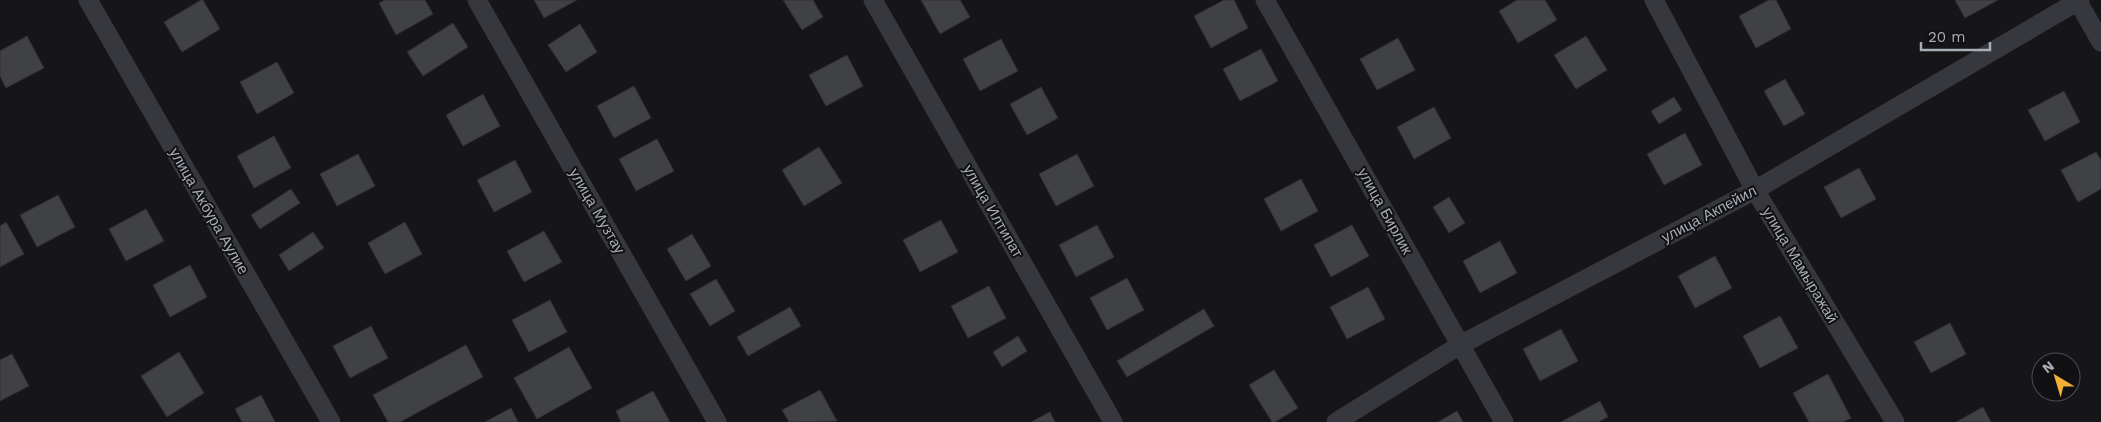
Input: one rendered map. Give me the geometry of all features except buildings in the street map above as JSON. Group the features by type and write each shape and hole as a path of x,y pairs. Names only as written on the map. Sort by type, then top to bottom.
{"street":[{"name":"улица Акбура Аулие","path":"88,0 331,422"},
{"name":"улица Музтау","path":"477,0 717,422"},
{"name":"улица Илтипат","path":"873,0 1114,422"},
{"name":"улица Бирлик","path":"1265,0 1504,422"},
{"name":"улица Мамыражай","path":"1654,0 1755,190 1895,422"},
{"name":"улица Акпейил","path":"1336,422 1460,344 1755,190 2078,0"},
{"path":"2078,0 2101,42"}]}
